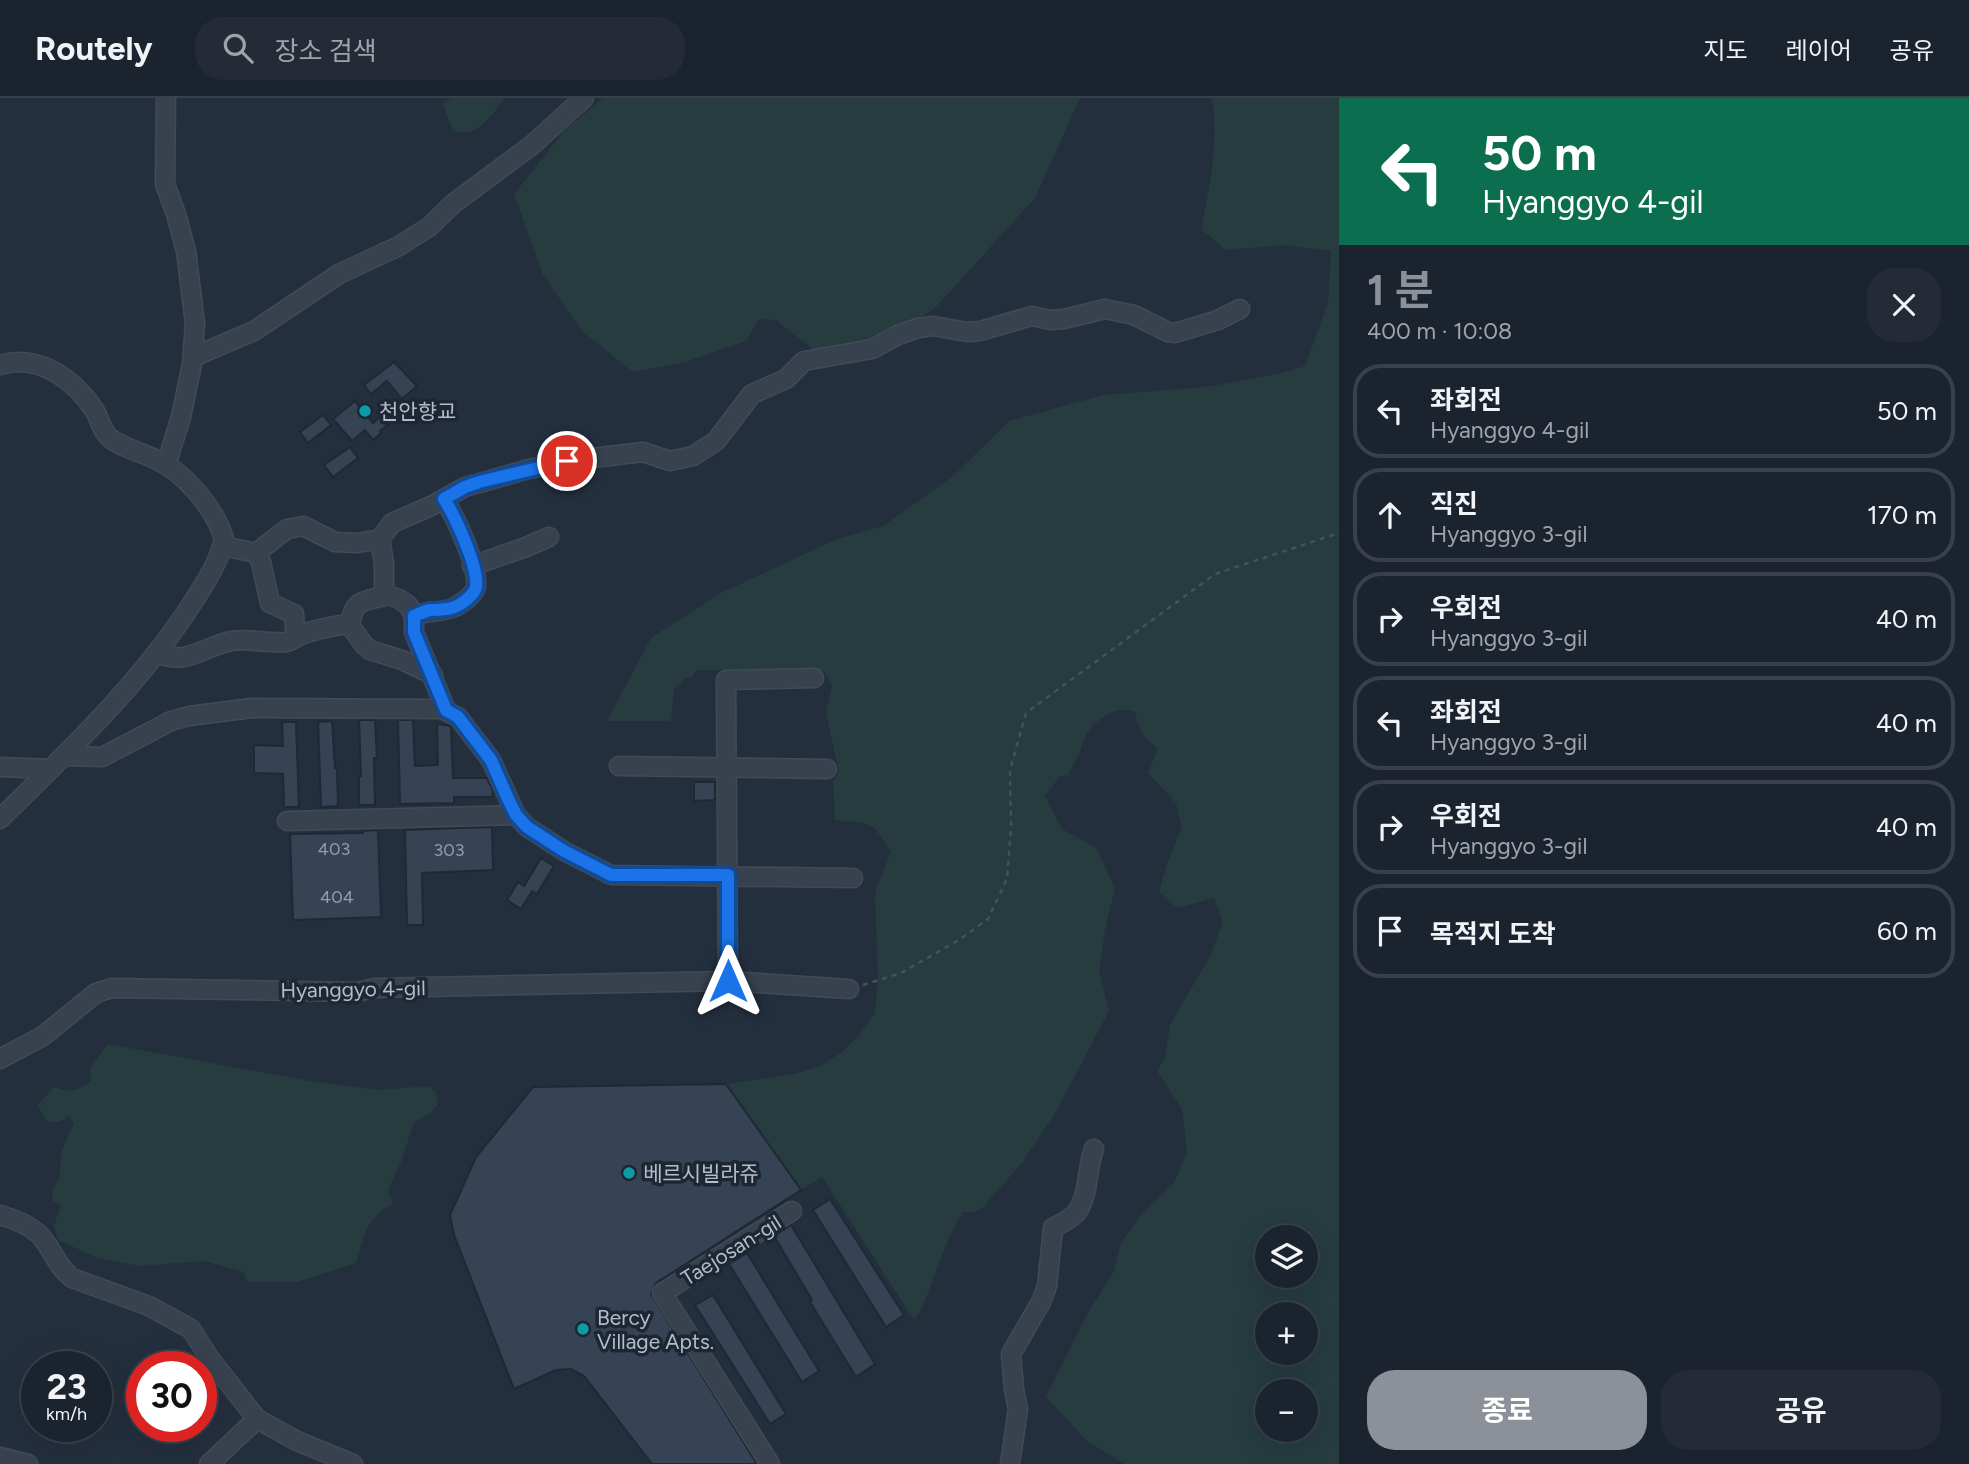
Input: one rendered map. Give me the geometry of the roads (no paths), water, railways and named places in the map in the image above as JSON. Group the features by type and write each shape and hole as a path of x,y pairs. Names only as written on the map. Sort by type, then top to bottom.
{"street":[{"path":"166,98 165,184 186,251 195,324 193,356 181,417 166,465"},
{"path":"193,356 254,331 339,274 398,246 429,227 454,203 532,145 584,98"},
{"path":"223,546 256,553 294,526 310,528 335,542 358,543 380,539 392,523 479,482 567,461 643,452 670,461 693,456 716,441 752,394 786,379 804,361 872,349 918,328 933,326 967,332 981,331 1032,316 1050,320 1064,319 1105,309 1134,315 1168,332 1175,332 1218,320 1240,309"},
{"path":"0,365 24,361 36,363 75,386 96,413 104,432 110,438 166,465 178,474 213,514 222,529 224,539 208,579 158,654 64,756 0,819"},
{"path":"414,616 429,610 448,610 457,606 473,594 476,586 460,530 444,499"},
{"path":"472,566 549,537"},
{"path":"380,539 384,564 384,596"},
{"path":"256,553 261,562 270,603 294,614 295,629 299,635"},
{"path":"349,624 355,608 360,603 384,596 399,599 408,605 414,616 414,632 446,710"},
{"path":"158,654 168,658 192,657 233,641 284,642 299,635 349,624"},
{"path":"349,624 370,650 402,660 433,675"},
{"path":"728,981 726,680 814,678"},
{"path":"64,756 102,757 171,721 252,708 446,710 458,717 491,760 516,815 527,827 611,875 853,878"},
{"path":"619,766 827,769"},
{"path":"0,767 51,769"},
{"path":"287,821 516,815"},
{"name":"Hyanggyo 4-gil","path":"0,1059 43,1036 96,993 112,988 357,992 375,989 728,981 849,989"},
{"path":"1010,1464 1018,1409 1012,1380 1011,1354 1041,1302 1047,1286 1053,1228 1075,1214 1083,1200 1089,1161 1094,1149"},
{"name":"Taejosan-gil","path":"770,1464 662,1293 792,1211"},
{"path":"0,1215 19,1221 38,1233 63,1271 72,1278 149,1306 191,1329 209,1359 239,1393 257,1419 297,1441 353,1464"},
{"path":"209,1464 257,1419"},
{"path":"0,1457 29,1464"}],"place":[{"name":"천안향교","path":"365,411"},
{"name":"베르시빌라쥬","path":"629,1173"},
{"name":"Bercy Village Apts.","path":"583,1329"}]}
